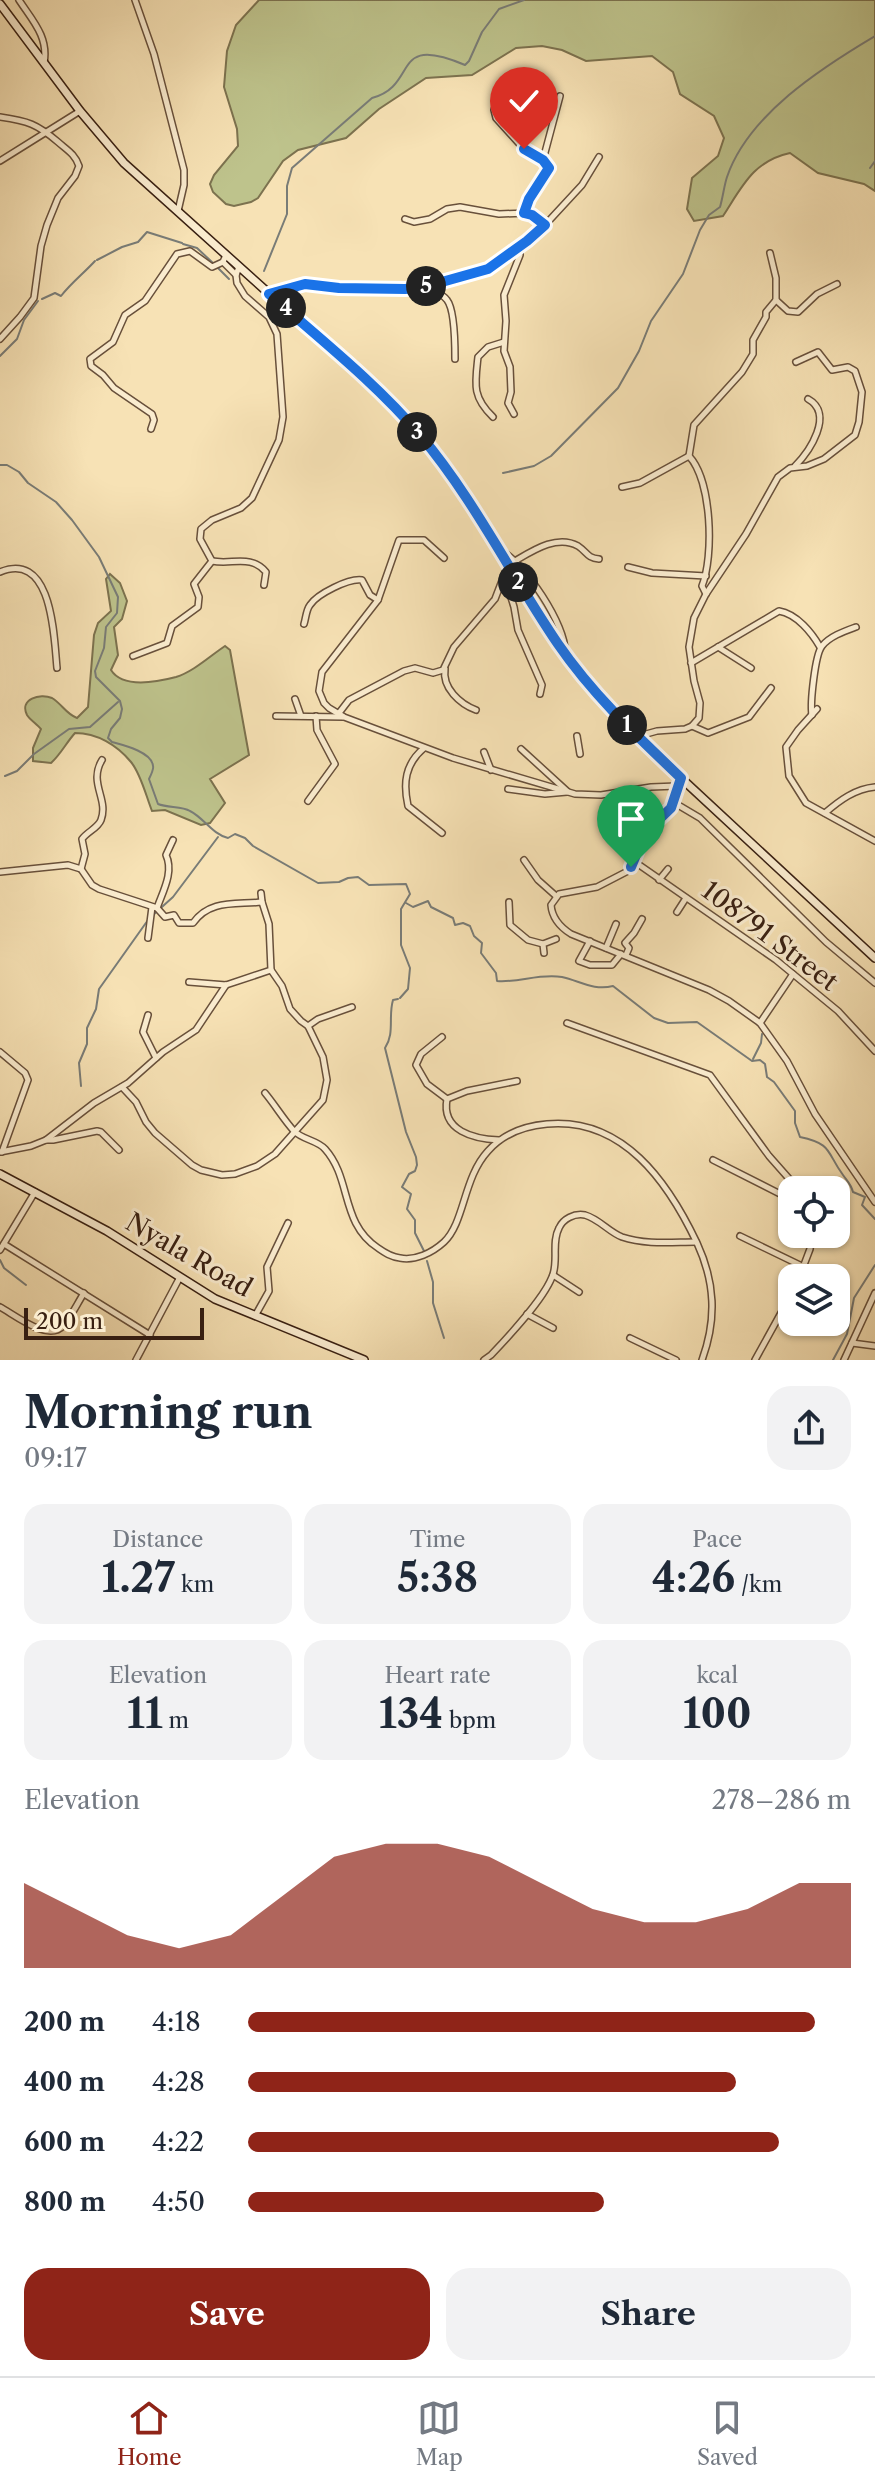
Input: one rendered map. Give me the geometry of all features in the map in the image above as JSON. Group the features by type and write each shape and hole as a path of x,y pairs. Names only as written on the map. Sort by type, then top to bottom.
{"main road":[{"path":"0,4 80,111 124,163 238,271 269,294 378,392 420,435 455,480 499,550 512,563 565,654 606,705 679,782 875,958"},
{"name":"Nyala Road","path":"0,1174 107,1231 215,1299 364,1360"}],"street":[{"path":"19,0 44,38 44,63"},
{"path":"135,0 154,54 184,170 178,212"},
{"path":"499,95 494,110 496,118 524,149 543,160 549,171 535,188 524,213"},
{"path":"543,160 560,96"},
{"path":"0,161 80,111"},
{"path":"0,117 32,123 48,131 74,155 79,166 58,198 47,225 34,298 0,339"},
{"path":"269,294 305,284 339,288 424,287 488,269 545,225 582,185 599,157"},
{"path":"405,219 414,222 430,219 447,209 460,207 499,214 524,213 545,225"},
{"path":"514,414 508,403 511,392 510,367 504,354 504,295 520,255 520,246"},
{"path":"151,429 152,414 111,386 91,366 90,359 113,342 125,315 145,301 177,254 190,251 210,266 224,258"},
{"path":"689,456 694,425 742,372 753,354 753,340 766,312 776,300 776,278 770,253"},
{"path":"212,561 200,539 201,529 212,520 241,508 252,498 279,440 283,417 277,334 269,317 245,296 237,283 238,271"},
{"path":"776,300 788,311 798,312 817,294 837,284"},
{"path":"424,287 439,293 449,302 455,359"},
{"path":"493,417 479,402 477,395 478,357 488,347 504,342"},
{"path":"638,736 657,731 679,731 692,726 699,718 700,703 689,647 691,630 706,594 746,534 774,483 790,468 807,466 824,459 855,435 862,392 855,371 850,367 832,370 818,352 796,362"},
{"path":"795,467 818,432 817,408 808,399"},
{"path":"622,487 640,483 689,456"},
{"path":"689,456 694,461 705,492 709,561 702,586 706,594"},
{"path":"444,558 424,540 399,540 378,600 328,662 320,678 321,697 329,708 342,715 424,748 568,791 601,795 679,782 667,812 645,833 635,862 617,878 583,891 556,896"},
{"path":"342,715 349,700 386,679 412,668 438,673 454,647 495,599 512,563 557,541 575,545 589,557 599,559"},
{"path":"212,561 257,563 266,572 264,585"},
{"path":"133,656 167,643 172,626 198,607 199,597 194,584 212,561"},
{"path":"512,563 551,610 565,644 565,654"},
{"path":"628,567 652,573 706,576"},
{"path":"0,572 16,569 34,577 41,585 53,624 57,668"},
{"path":"505,577 518,630 542,685 540,694"},
{"path":"304,624 309,605 350,580 362,580 370,595 378,600"},
{"path":"690,663 782,611 812,634 820,647"},
{"path":"812,716 811,691 820,647 832,637 856,627"},
{"path":"718,647 751,668"},
{"path":"446,664 444,677 449,690 467,707 476,710"},
{"path":"692,726 708,733 749,717 771,688"},
{"path":"295,699 301,716"},
{"path":"817,709 786,747 786,767 793,786 806,803 875,841"},
{"path":"276,716 342,715"},
{"path":"308,801 335,764 317,730 316,716"},
{"path":"577,736 580,754"},
{"path":"424,748 412,760 406,775 408,806 442,833"},
{"path":"521,749 568,791"},
{"path":"484,752 491,770"},
{"path":"81,869 85,857 82,839 101,819 102,804 96,776 102,760"},
{"path":"825,813 860,789 875,787"},
{"path":"508,789 545,794 568,791"},
{"path":"673,802 700,818 826,942 875,983"},
{"path":"148,938 150,923 168,878 170,864 166,855 173,840"},
{"path":"524,860 538,880 556,896"},
{"name":"108791 Street","path":"635,862 793,974 838,1011 875,1051"},
{"path":"0,872 68,865 81,869 92,885 99,889 155,910 165,917 174,915 179,923 193,923 200,913 215,906 262,902"},
{"path":"659,880 668,869"},
{"path":"122,1087 133,1098 155,1133 192,1165 222,1175 257,1166 275,1154 323,1100 327,1085 325,1065 308,1026 290,1009 282,986 271,970 270,933 261,893"},
{"path":"556,896 551,908 568,932 709,990 760,1023 787,1061 815,1114 875,1202"},
{"path":"677,912 686,898"},
{"path":"509,902 510,925 516,933 543,944 556,939"},
{"path":"590,941 579,961 590,965 612,965 629,948 625,943 642,919"},
{"path":"606,948 616,924"},
{"path":"543,944 544,953"},
{"path":"189,982 226,985 271,970"},
{"path":"760,1023 793,974"},
{"path":"1,1152 46,1140 94,1103 122,1087 196,1030 226,985"},
{"path":"308,1026 318,1019 352,1007"},
{"path":"148,1015 143,1032 156,1058"},
{"path":"567,1023 710,1075 787,1176"},
{"path":"442,1037 421,1054 416,1065 427,1084 447,1099"},
{"path":"0,1052 25,1073 28,1080 1,1152"},
{"path":"447,1099 467,1091 517,1081"},
{"path":"265,1093 296,1133 318,1143 330,1155 360,1232 389,1255 407,1259 427,1254 450,1234 469,1179 482,1158 499,1140 513,1131 565,1123 590,1128 617,1140 638,1154 655,1173 678,1206 708,1268 713,1299 709,1336 702,1360"},
{"path":"447,1099 447,1114 460,1132 474,1138 499,1140"},
{"path":"46,1140 97,1131 119,1150"},
{"path":"713,1160 778,1193"},
{"path":"35,1191 2,1247 150,1335"},
{"path":"484,1360 527,1314 553,1275 557,1232 564,1221 575,1215 587,1216 617,1234 636,1240 696,1242"},
{"path":"255,1316 269,1291 267,1267 288,1223"},
{"path":"740,1236 798,1264"},
{"path":"553,1275 579,1292"},
{"path":"136,1360 180,1277"},
{"path":"0,1307 52,1332 62,1326 84,1293"},
{"path":"844,1360 875,1293"},
{"path":"527,1314 553,1328"},
{"path":"755,1360 778,1318"},
{"path":"630,1338 676,1360"},
{"path":"852,1343 875,1346"}],"green space":[{"path":"259,0 875,0 875,191 864,184 818,173 790,153 758,169 743,185 723,216 694,221 687,209 692,178 718,156 724,138 714,116 680,94 673,72 652,56 586,61 562,50 542,46 516,48 472,75 426,78 379,109 346,138 298,150 283,161 258,198 234,206 226,204 213,192 210,184 238,146 237,129 224,87 227,51 236,25"},
{"path":"110,574 120,583 127,601 122,619 114,627 118,655 111,670 116,676 132,682 168,679 189,671 225,646 230,650 249,755 210,779 225,803 210,823 201,825 165,810 152,811 135,767 113,745 99,738 75,733 51,763 33,761 33,748 41,729 27,715 25,709 28,701 37,697 52,698 77,718 88,707 94,635 98,623 111,611 106,579"}],"waterway":[{"path":"264,271 287,214 287,186 292,168 372,98 387,92 415,58 425,55 441,57 465,65 482,32 499,9 524,0"},
{"path":"503,473 534,466 551,456 618,388 639,351 651,321 683,274 700,230 709,215 720,207 727,177 751,133 810,78 875,36"},
{"path":"870,168 875,161"},
{"path":"97,260 138,242 147,232 182,243"},
{"path":"183,244 197,248 213,263"},
{"path":"42,299 55,293 61,296 95,261"},
{"path":"218,268 229,279"},
{"path":"0,356 17,339 24,320 38,301"},
{"path":"0,465 7,465 19,472 28,483 56,502 99,557 118,597 117,613 106,627 104,648 95,671 96,677 120,701 122,709 108,738 148,757 153,766 149,779 158,804 190,811 222,836 228,838 235,834 245,838 253,846 318,883 358,877 369,885 406,884 410,894 401,909 401,945 410,968 408,989 400,998"},
{"path":"5,776 17,771 34,754 69,729 90,727 118,702"},
{"path":"153,915 173,897 218,837"},
{"path":"406,903 413,907 428,901 431,907 453,918 455,925 463,923 470,926 474,936 482,943 481,953 496,973 497,981 554,976 593,986 613,986 654,1018 668,1023 697,1022 752,1061 760,1060 765,1064 767,1077 795,1111 800,1137 828,1150 853,1192 865,1197 862,1205 875,1219"},
{"path":"81,1086 79,1063 87,1044 87,1028 96,1009 99,989 148,920"},
{"path":"398,999 393,1000 390,1037 385,1048 406,1132 416,1157 415,1171 409,1174 402,1187 411,1194 407,1209 415,1220 415,1233 424,1251"},
{"path":"753,1059 762,1034"},
{"path":"0,1260 4,1268 26,1285"},
{"path":"427,1261 433,1282 433,1303 444,1338"},
{"path":"833,1360 847,1334 854,1298 875,1265"}],"route":[{"path":"524,149 543,160 549,168 535,188 524,213 545,225 536,235 488,269 417,288 339,288 305,284 269,294 378,392 420,435 448,470 559,646 584,679 606,705 681,778 671,808 645,833 631,867"}]}
